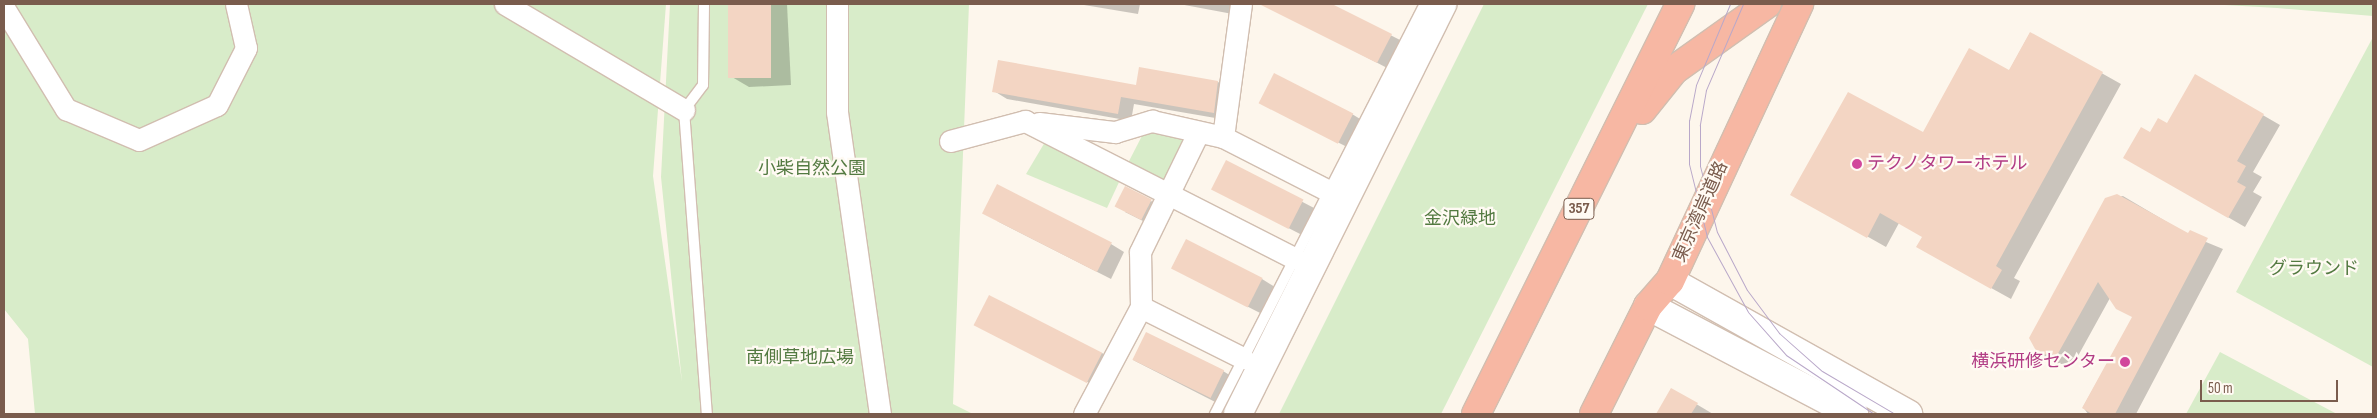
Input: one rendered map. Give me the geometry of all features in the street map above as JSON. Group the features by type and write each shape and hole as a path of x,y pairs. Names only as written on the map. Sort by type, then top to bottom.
{"highway":[{"name":"357","path":"1476,414 1680,4"},
{"name":"357","path":"1556,255 1585,216 1657,87 1674,70 1767,4"},
{"name":"東京湾岸道路","path":"1594,414 1648,306 1670,281 1799,4"}],"street":[{"path":"4,8 66,109 138,140 218,105 246,48 236,4"},
{"path":"506,4 684,110"},
{"path":"837,4 837,112 880,414"},
{"path":"1223,137 1241,4"},
{"path":"1238,414 1442,4"},
{"path":"950,141 1025,121 1116,132 1152,122 1223,137 1329,191"},
{"path":"1025,121 1167,196 1294,258"},
{"path":"1084,414 1141,307 1140,252 1198,133"},
{"path":"1670,281 1908,414"},
{"path":"1648,306 1854,414"},
{"path":"1141,307 1243,358"}],"lane":[{"path":"704,4 703,85 684,110 706,414"},
{"path":"1215,414 1425,4"}],"green space":[{"path":"4,4 666,4 653,176 682,382 661,177 670,4 969,4 953,404 973,414 35,414 28,339 4,309"},
{"name":"金沢緑地","path":"1484,4 1648,4 1441,414 1279,414"},
{"path":"2207,4 2373,4 2373,16 2277,8"},
{"name":"グラウンド","path":"2373,37 2373,367 2236,292"},
{"path":"1145,130 1185,136 1162,183 1127,165"},
{"path":"1045,142 1120,180 1107,208 1026,174"},
{"path":"2220,352 2337,414 2186,414"}],"building":[{"path":"728,4 771,4 771,78 728,78"},
{"path":"1259,4 1332,4 1392,34 1377,63"},
{"path":"2030,32 2103,72 1996,266 2002,270 1991,289 1916,247 1922,237 1880,213 1867,238 1790,195 1848,92 1923,132 1969,48 2009,70"},
{"path":"998,60 1136,85 1139,67 1218,81 1214,113 1121,97 1118,114 992,92"},
{"path":"1274,73 1353,113 1338,144 1259,103"},
{"path":"2195,74 2264,114 2237,161 2246,166 2237,182 2246,187 2228,218 2123,158 2141,127 2150,132 2158,118 2167,123"},
{"path":"1226,160 1304,199 1289,229 1211,189"},
{"path":"997,184 1112,243 1097,272 982,213"},
{"path":"1125,186 1152,200 1141,220 1115,206"},
{"path":"2117,194 2188,233 2190,230 2208,238 2115,414 2092,414 2082,408 2132,317 2116,309 2098,282 2056,357 2051,353 2039,356 2029,338 2105,198"},
{"path":"1186,239 1263,278 1248,307 1171,268"},
{"path":"989,295 1102,353 1087,383 974,325"},
{"path":"1146,332 1224,370 1211,398 1132,360"},
{"path":"1671,388 1698,403 1691,414 1656,414"}],"tram line":[{"path":"1730,4 1696,85 1689,120 1689,164 1707,237 1748,312 1786,355 1874,414"},
{"path":"1743,4 1706,90 1700,125 1700,166 1717,232 1747,290 1779,333 1822,371 1895,414"}],"place":[{"name":"テクノタワーホテル","path":"1857,164"},
{"name":"横浜研修センター","path":"2125,362"}],"park label":[{"name":"小柴自然公園","path":"812,169"},
{"name":"南側草地広場","path":"800,358"}]}
